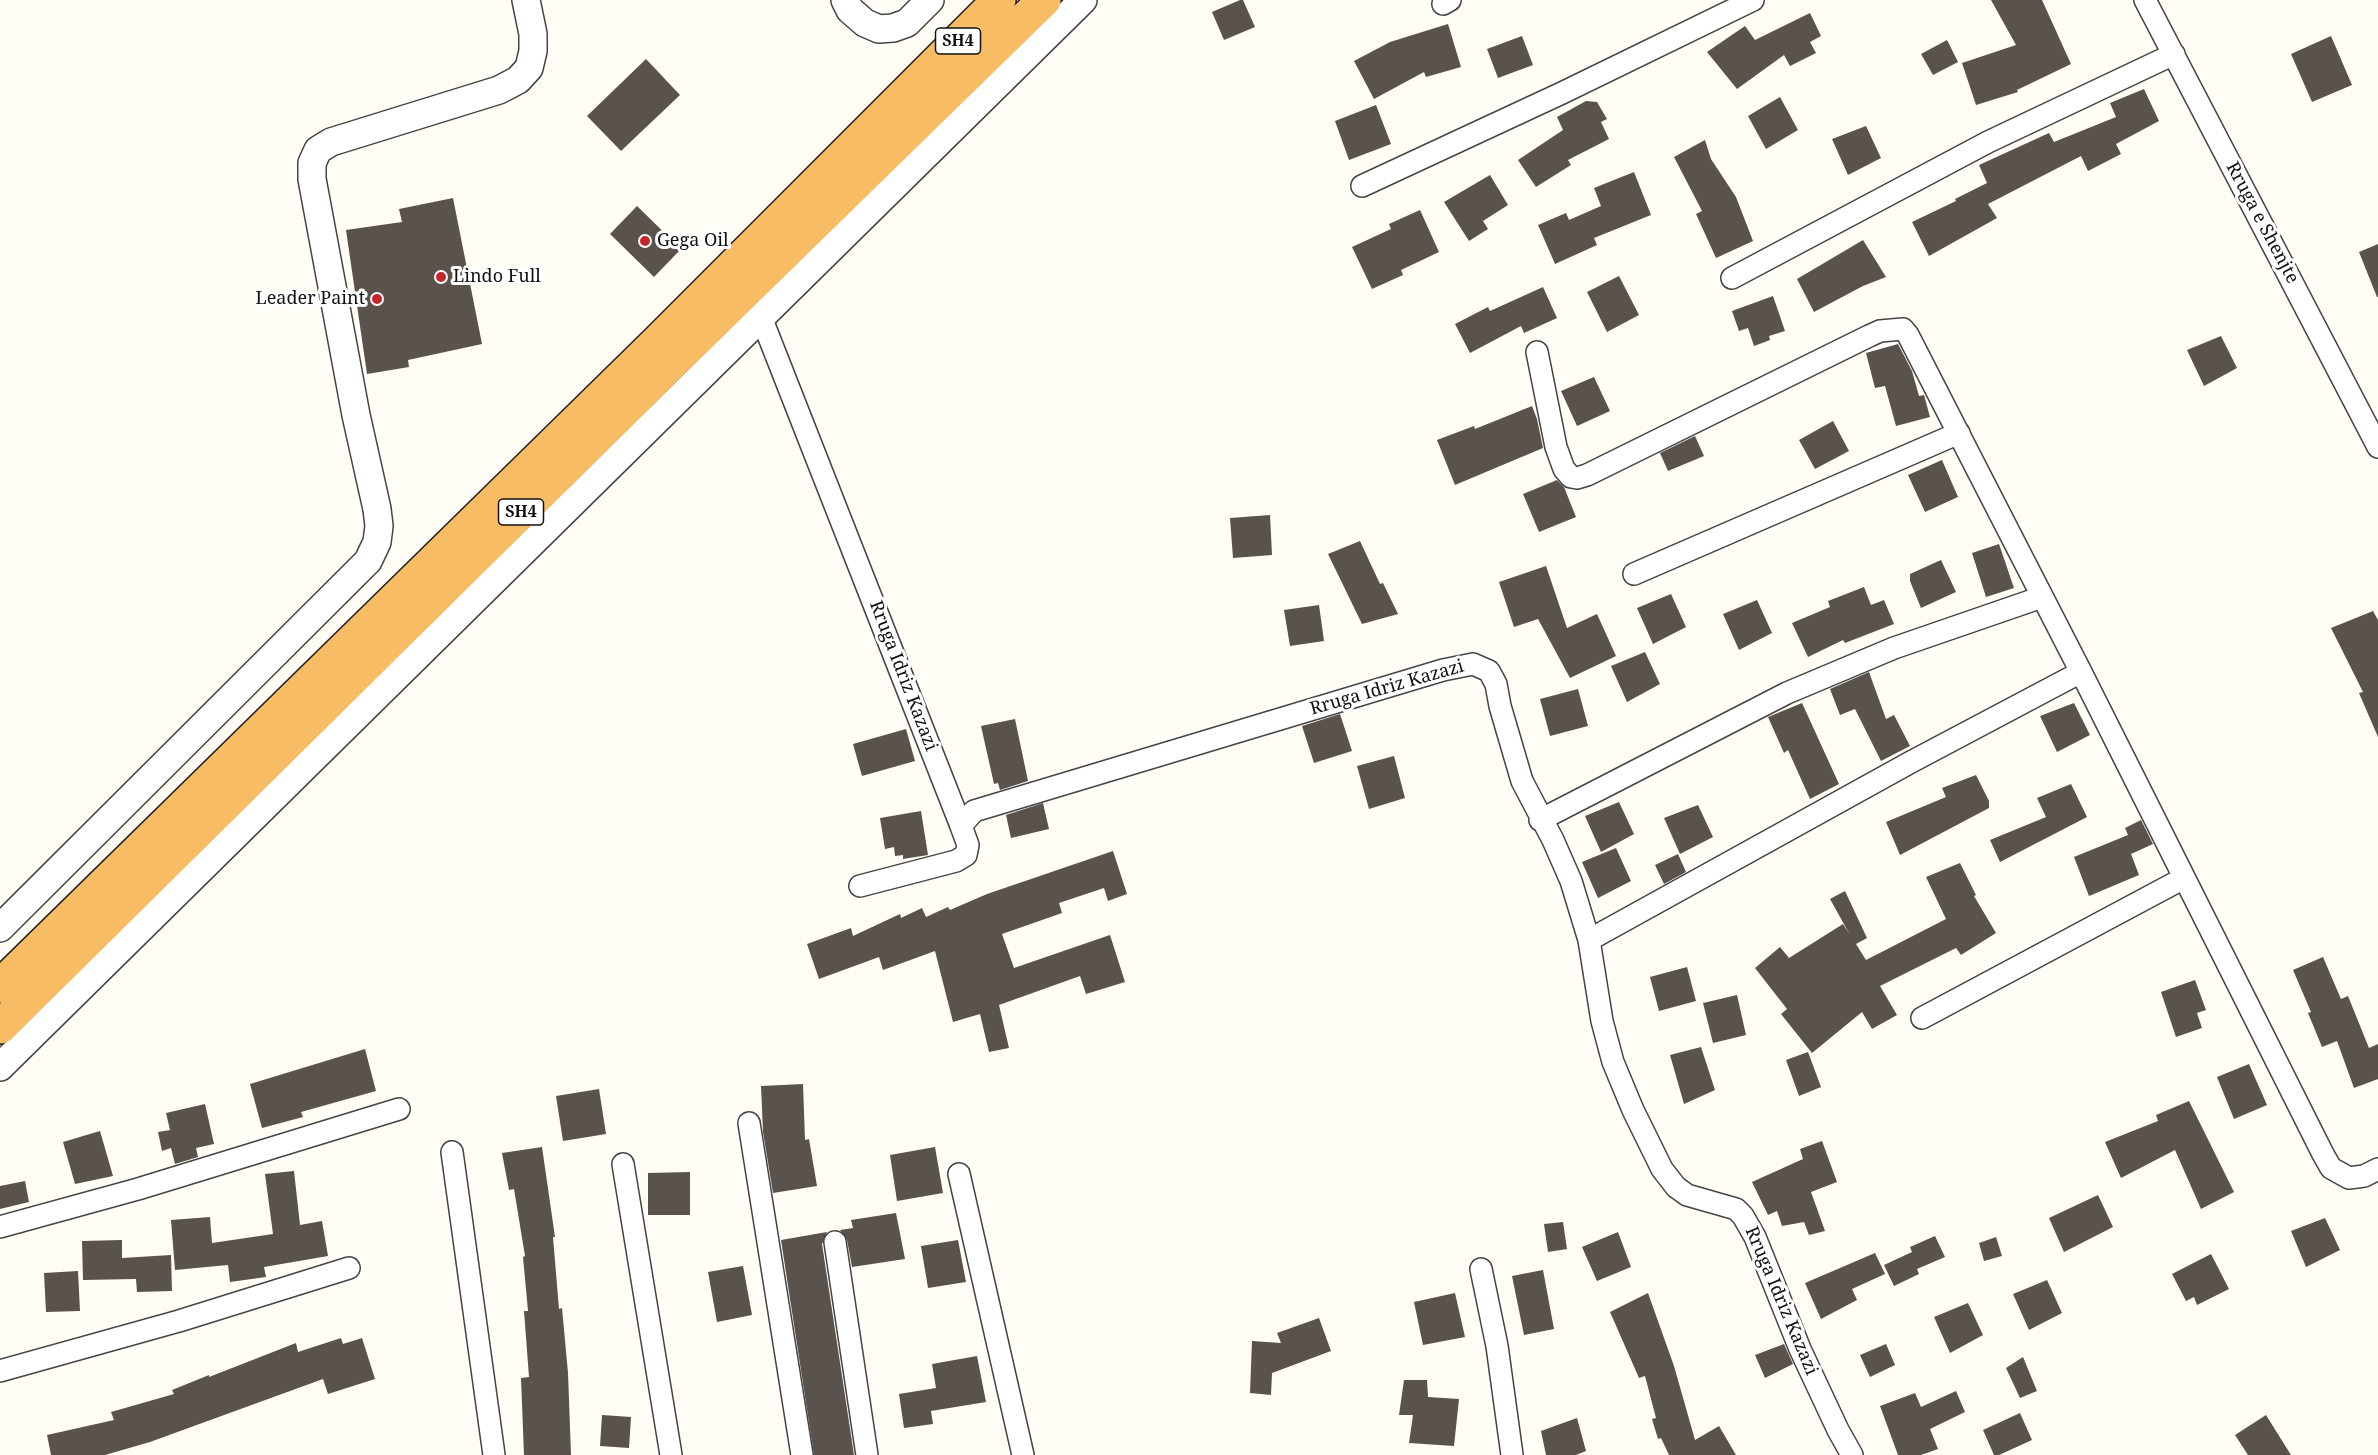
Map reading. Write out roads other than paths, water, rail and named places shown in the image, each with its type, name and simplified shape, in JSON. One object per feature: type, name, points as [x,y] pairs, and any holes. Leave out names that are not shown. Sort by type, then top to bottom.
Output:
[{"type":"highway","name":"SH4","points":[[0,986],[648,351],[999,0]]},
{"type":"highway","name":"SH4","points":[[0,1027],[673,362],[1044,0]]},
{"type":"street","points":[[0,928],[368,561],[377,542],[379,526],[377,509],[353,403],[312,179],[312,163],[318,150],[331,142],[499,90],[518,80],[529,68],[533,51],[533,34],[526,0]]},
{"type":"street","points":[[845,0],[850,10],[865,23],[879,29],[893,28],[907,22],[930,0]]},
{"type":"street","points":[[0,1067],[1083,0]]},
{"type":"street","points":[[1362,186],[1562,93],[1753,0]]},
{"type":"street","name":"Rruga e Shenjte","points":[[2145,0],[2371,417],[2378,447]]},
{"type":"street","points":[[1732,278],[1988,142],[2174,54]]},
{"type":"street","name":"Rruga Idriz Kazazi","points":[[761,317],[961,826],[974,811],[1443,670],[1473,664],[1489,671],[1496,684],[1522,782],[1540,820],[1553,840],[1571,881],[1588,940],[1602,1022],[1613,1062],[1633,1110],[1662,1169],[1676,1187],[1687,1195],[1736,1209],[1743,1216],[1755,1237],[1800,1349],[1852,1455]]},
{"type":"street","points":[[1537,352],[1556,447],[1564,469],[1571,477],[1587,475],[1869,336],[1893,329],[1903,329],[1959,433],[2081,672],[2331,1168],[2356,1179],[2378,1169]]},
{"type":"street","points":[[1634,574],[1959,433]]},
{"type":"street","points":[[1540,820],[1787,693],[1894,648],[2042,597]]},
{"type":"street","points":[[1588,940],[2081,672]]},
{"type":"street","points":[[860,886],[956,861],[966,855],[968,845],[961,826]]},
{"type":"street","points":[[1922,1018],[2184,878]]},
{"type":"street","points":[[0,1227],[138,1189],[399,1109]]},
{"type":"street","points":[[749,1123],[802,1455]]},
{"type":"street","points":[[452,1152],[494,1455]]},
{"type":"street","points":[[623,1164],[671,1455]]},
{"type":"street","points":[[959,1174],[1023,1455]]},
{"type":"street","points":[[835,1242],[867,1455]]},
{"type":"street","points":[[0,1371],[179,1321],[349,1268]]},
{"type":"street","points":[[1481,1269],[1497,1346],[1512,1455]]},
{"type":"place","name":"Gega Oil","points":[[645,241]]},
{"type":"place","name":"Lindo Full","points":[[441,277]]},
{"type":"place","name":"Leader Paint","points":[[377,299]]}]
